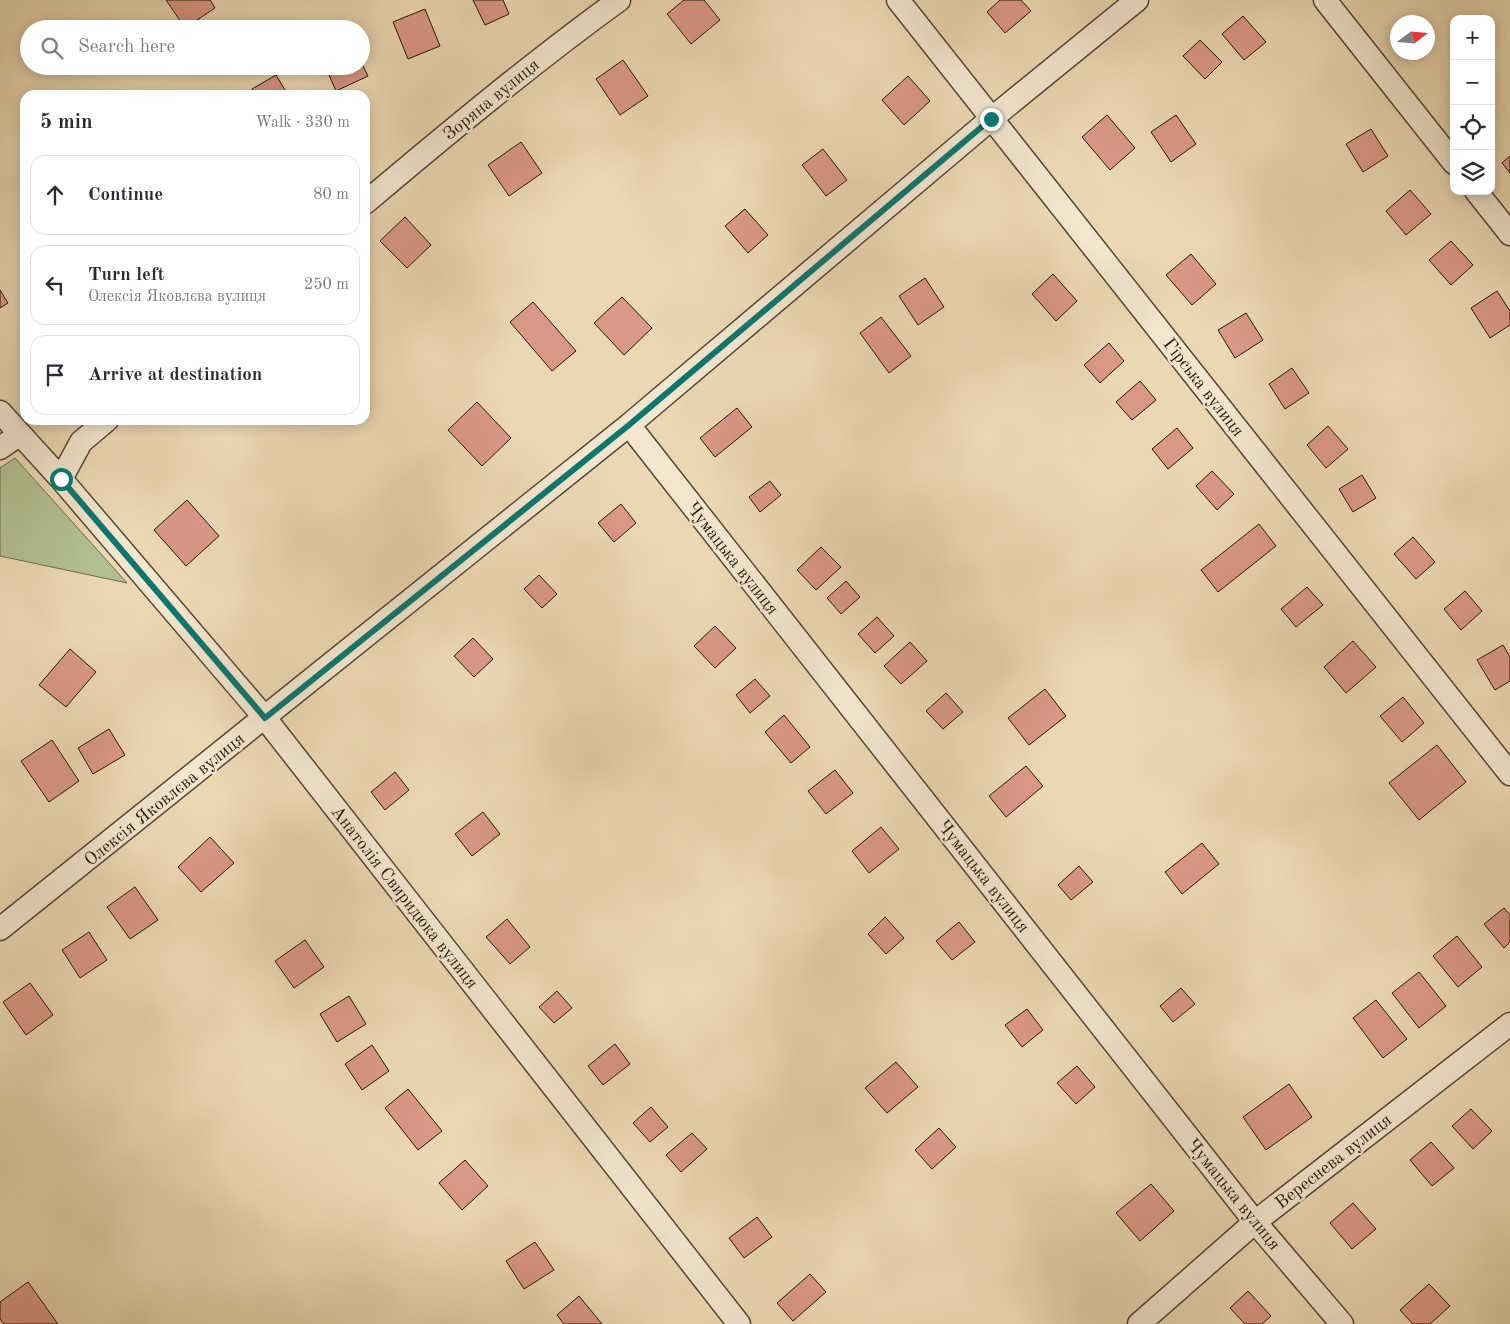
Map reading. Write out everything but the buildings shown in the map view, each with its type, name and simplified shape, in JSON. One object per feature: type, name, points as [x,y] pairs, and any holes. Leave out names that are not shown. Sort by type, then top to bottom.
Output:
[{"type":"street","name":"Зоряна вулиця","points":[[370,199],[446,134],[569,36],[619,0]]},
{"type":"street","name":"Гірська вулиця","points":[[898,0],[1510,774]]},
{"type":"street","name":"Олексія Яковлєва вулиця","points":[[0,930],[629,425],[991,119],[1137,0]]},
{"type":"street","points":[[1325,0],[1450,158]]},
{"type":"street","points":[[1479,195],[1510,234]]},
{"type":"street","name":"Анатолія Свиридюка вулиця","points":[[0,412],[61,479],[265,718],[739,1324]]},
{"type":"street","points":[[61,479],[82,442],[101,425]]},
{"type":"street","name":"Чумацька вулиця","points":[[629,425],[1255,1222],[1342,1324]]},
{"type":"street","points":[[0,448],[20,435]]},
{"type":"street","name":"Вереснева вулиця","points":[[1139,1324],[1255,1222],[1510,1024]]},
{"type":"green space","points":[[15,458],[127,583],[0,556],[0,468]]},
{"type":"route","points":[[61,479],[265,718],[629,425],[991,119]]}]
